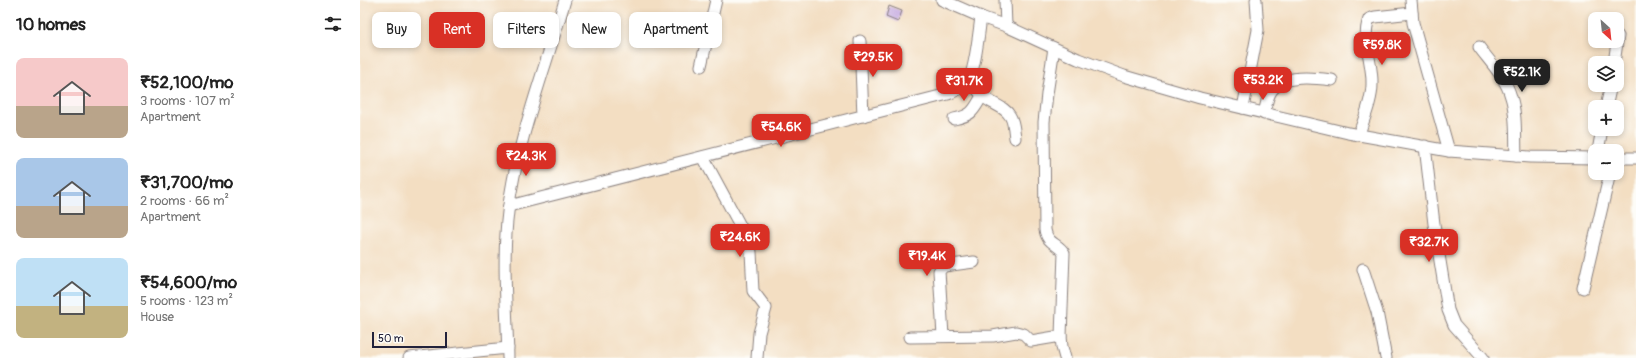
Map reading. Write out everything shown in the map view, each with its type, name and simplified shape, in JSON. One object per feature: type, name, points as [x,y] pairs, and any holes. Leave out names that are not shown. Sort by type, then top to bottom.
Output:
[{"type":"street","points":[[409,358],[508,353],[506,277],[509,206],[512,187],[526,128],[565,0]]},
{"type":"street","points":[[701,66],[716,0]]},
{"type":"street","points":[[942,0],[1006,26],[1078,59],[1124,76],[1200,98],[1264,114],[1449,151],[1516,156],[1588,158]]},
{"type":"street","points":[[1005,0],[1006,26]]},
{"type":"street","points":[[1243,108],[1258,30],[1256,0]]},
{"type":"street","points":[[1411,0],[1413,24],[1449,151]]},
{"type":"street","points":[[1359,134],[1369,104],[1372,84],[1367,25],[1370,20],[1375,17],[1412,13]]},
{"type":"street","points":[[509,206],[948,94],[961,88],[968,82],[972,73],[981,17]]},
{"type":"street","points":[[860,42],[863,116]]},
{"type":"street","points":[[1479,47],[1506,84],[1511,96],[1514,111],[1516,156]]},
{"type":"street","points":[[1054,48],[1044,122],[1046,230],[1050,241],[1061,248],[1064,252],[1061,336],[1065,358]]},
{"type":"street","points":[[972,73],[976,86],[982,96],[1005,110],[1010,116],[1015,138]]},
{"type":"street","points":[[1264,114],[1272,89],[1284,81],[1307,78],[1332,80]]},
{"type":"street","points":[[954,120],[968,116],[982,96]]},
{"type":"street","points":[[1425,146],[1434,224],[1448,310],[1454,325],[1459,332],[1483,358]]},
{"type":"street","points":[[703,157],[749,242],[753,291],[755,296],[764,303],[766,308],[759,333],[757,358]]},
{"type":"street","points":[[1624,158],[1636,158]]},
{"type":"street","points":[[1584,288],[1608,180]]},
{"type":"street","points":[[943,336],[939,271],[944,266],[974,262]]},
{"type":"street","points":[[1363,270],[1377,312],[1386,358]]},
{"type":"street","points":[[910,337],[993,336],[1016,332],[1024,334],[1031,341],[1061,336]]},
{"type":"building","points":[[889,6],[902,11],[898,22],[886,17]]}]
